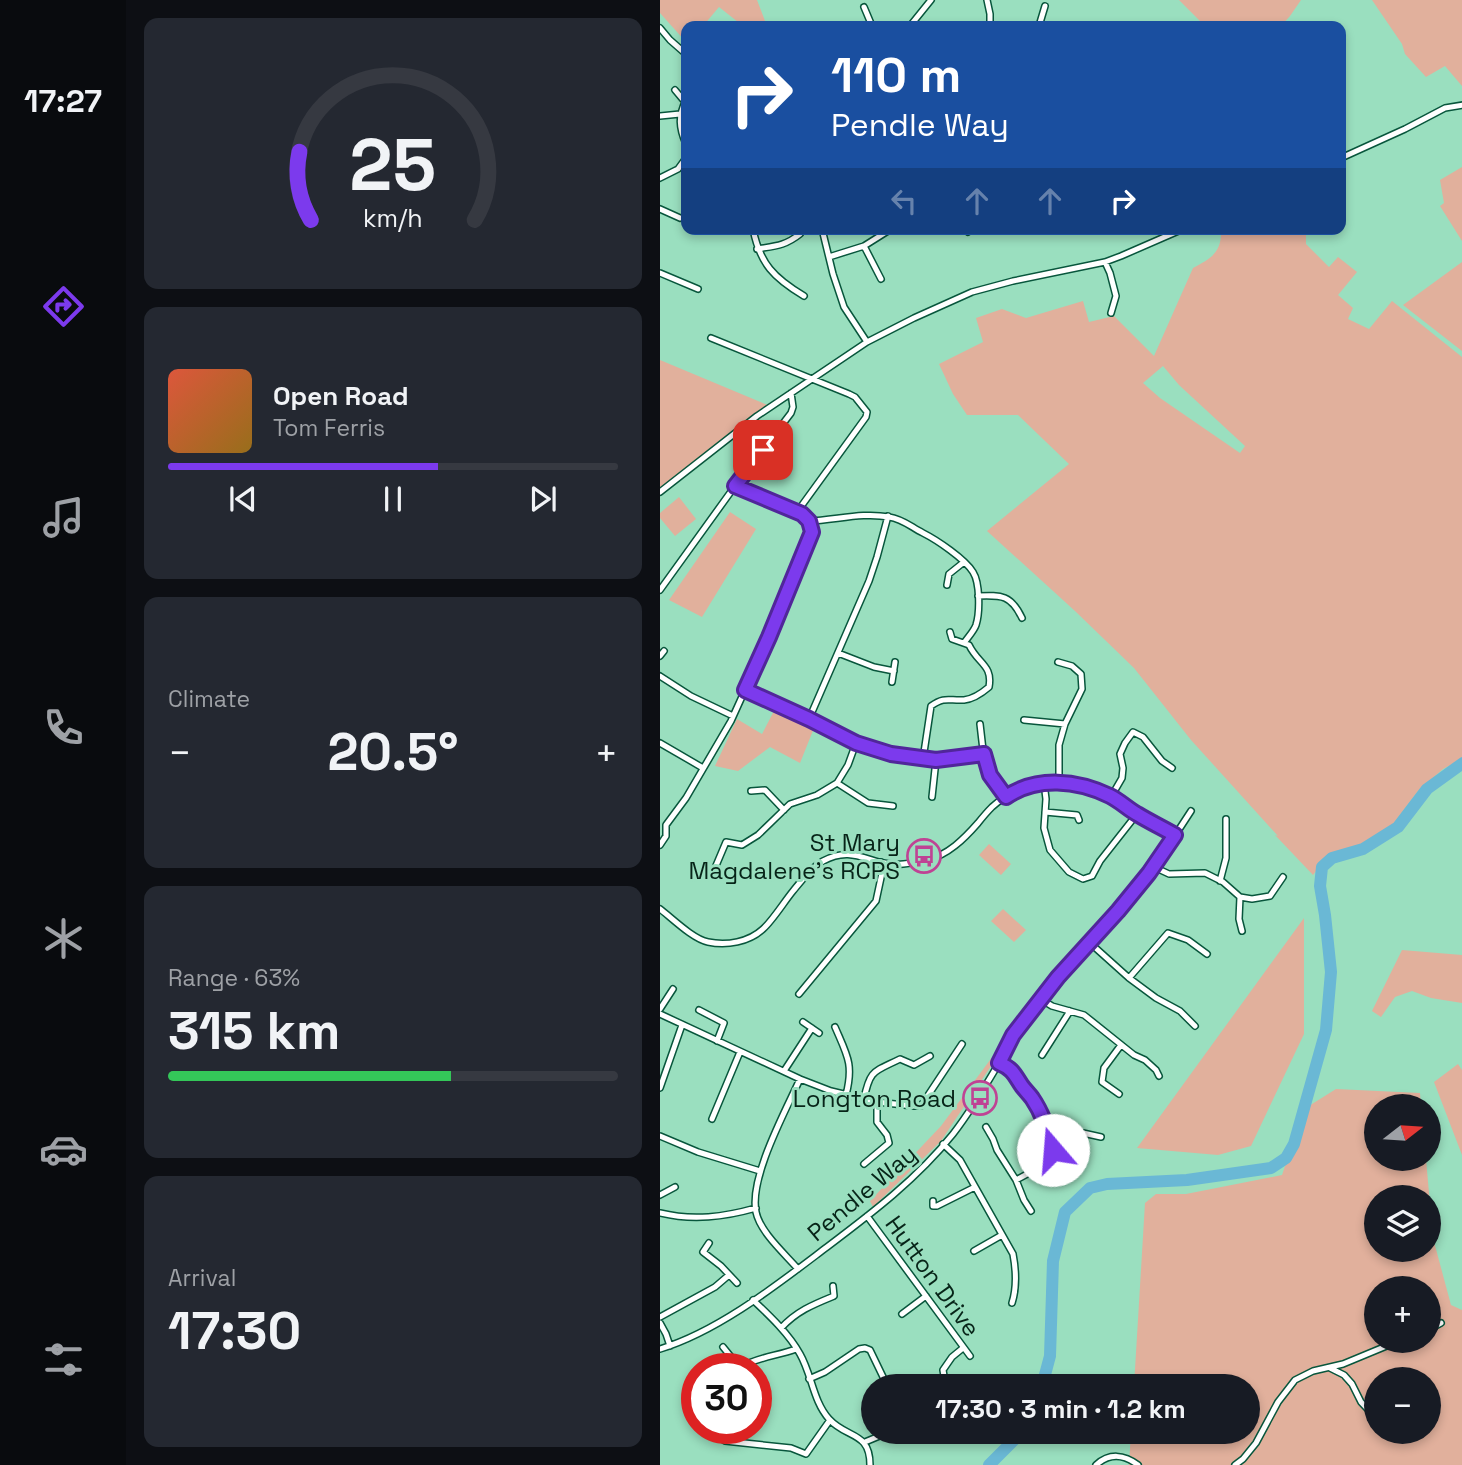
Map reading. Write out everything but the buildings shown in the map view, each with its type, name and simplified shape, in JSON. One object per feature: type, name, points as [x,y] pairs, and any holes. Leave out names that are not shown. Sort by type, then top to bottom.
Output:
[{"type":"street","points":[[919,21],[931,0]]},
{"type":"street","points":[[987,0],[990,21]]},
{"type":"street","points":[[864,7],[870,21]]},
{"type":"street","points":[[1040,21],[1043,8]]},
{"type":"street","points":[[660,28],[681,50]]},
{"type":"street","points":[[675,90],[681,97]]},
{"type":"street","points":[[1346,156],[1445,108],[1462,105]]},
{"type":"street","points":[[660,116],[680,114],[681,127]]},
{"type":"street","points":[[660,178],[681,165]]},
{"type":"street","points":[[660,209],[680,218]]},
{"type":"street","points":[[754,235],[757,248],[766,264],[784,284],[804,296]]},
{"type":"street","points":[[757,248],[789,243],[799,235]]},
{"type":"street","points":[[824,235],[844,307],[867,342]]},
{"type":"street","points":[[829,257],[864,246],[881,235]]},
{"type":"street","points":[[660,492],[757,416],[867,342],[914,318],[972,292],[1105,262],[1169,235]]},
{"type":"street","points":[[864,246],[881,279]]},
{"type":"street","points":[[1105,262],[1116,296],[1111,313]]},
{"type":"street","points":[[660,273],[698,289]]},
{"type":"street","points":[[711,338],[853,396],[866,410],[866,417],[797,512]]},
{"type":"street","points":[[660,590],[791,413],[791,393]]},
{"type":"street","points":[[735,486],[797,512],[809,521],[888,516],[902,519],[933,538],[975,574],[979,608],[975,628],[964,643]]},
{"type":"street","points":[[809,719],[873,569],[888,516]]},
{"type":"street","points":[[660,845],[666,836],[666,825],[704,768],[745,690],[806,549],[812,532],[809,521]]},
{"type":"street","points":[[947,585],[949,573],[964,562]]},
{"type":"street","points":[[978,596],[1004,597],[1015,603],[1022,618]]},
{"type":"street","points":[[923,759],[931,706],[940,700],[966,700],[989,688],[991,678],[988,668],[977,659],[969,645],[952,639],[950,632]]},
{"type":"street","points":[[838,653],[874,667],[894,671]]},
{"type":"street","points":[[892,682],[895,662]]},
{"type":"street","points":[[1058,662],[1072,666],[1081,674],[1082,688],[1065,724],[1059,745],[1060,783]]},
{"type":"street","points":[[660,676],[691,696],[733,716]]},
{"type":"street","points":[[745,690],[856,743],[891,754],[936,760],[984,754]]},
{"type":"street","points":[[1024,720],[1065,724]]},
{"type":"street","points":[[980,724],[990,775],[1006,797]]},
{"type":"street","points":[[1111,797],[1122,778],[1120,754],[1133,732],[1143,737],[1162,761],[1172,768]]},
{"type":"street","points":[[660,743],[704,768]]},
{"type":"street","points":[[715,868],[726,842],[742,845],[758,835],[790,804],[817,795],[837,783],[848,765],[856,743]]},
{"type":"street","points":[[932,797],[936,760]]},
{"type":"street","points":[[837,783],[868,803],[893,806]]},
{"type":"street","points":[[1044,783],[1044,828],[1050,850],[1069,872],[1083,879],[1092,876],[1100,861],[1137,814]]},
{"type":"street","points":[[660,909],[707,942],[731,943],[745,940],[764,929],[800,883],[823,861],[849,854],[881,862],[905,864],[929,860],[950,851],[992,807],[1006,797],[1044,783],[1075,784],[1111,797],[1175,835]]},
{"type":"street","points":[[751,791],[765,790],[784,810]]},
{"type":"street","name":"Pendle Way","points":[[660,1349],[707,1329],[753,1300],[798,1269],[912,1179],[966,1116],[1013,1035],[1058,977],[1154,867],[1191,811]]},
{"type":"street","points":[[1045,812],[1077,815],[1079,820]]},
{"type":"street","points":[[660,818],[666,825]]},
{"type":"street","points":[[1220,881],[1226,858],[1226,819]]},
{"type":"street","points":[[799,993],[876,901],[882,873],[881,862]]},
{"type":"street","points":[[1154,867],[1169,874],[1205,873],[1240,897],[1252,900],[1270,896],[1283,877]]},
{"type":"street","points":[[1240,897],[1239,919],[1242,931]]},
{"type":"street","points":[[1128,977],[1168,933],[1188,940],[1207,954]]},
{"type":"street","points":[[1090,943],[1128,977],[1156,998],[1180,1011],[1195,1026]]},
{"type":"street","points":[[673,989],[660,1012],[682,1025],[800,1079],[846,1095],[877,1102],[921,1106],[962,1044]]},
{"type":"street","points":[[1042,1000],[1052,1006],[1084,1015],[1134,1055],[1145,1060],[1159,1076]]},
{"type":"street","points":[[699,1010],[724,1023],[717,1041]]},
{"type":"street","points":[[1042,1055],[1070,1011]]},
{"type":"street","points":[[803,1022],[819,1033]]},
{"type":"street","points":[[660,1088],[682,1025]]},
{"type":"street","points":[[835,1027],[850,1065],[846,1095]]},
{"type":"street","points":[[784,1071],[812,1028]]},
{"type":"street","points":[[1119,1094],[1102,1082],[1104,1068],[1121,1045]]},
{"type":"street","points":[[712,1119],[740,1052]]},
{"type":"street","points":[[864,1099],[869,1079],[879,1070],[900,1059],[914,1065],[930,1056]]},
{"type":"street","points":[[999,1063],[1015,1074],[1031,1096],[1040,1111],[1053,1150],[1050,1159],[1016,1180]]},
{"type":"street","points":[[798,1269],[764,1230],[756,1214],[755,1197],[760,1171],[800,1079]]},
{"type":"street","points":[[864,1164],[889,1143],[887,1135],[877,1122],[877,1102]]},
{"type":"street","points":[[986,1127],[1031,1211]]},
{"type":"street","points":[[1051,1140],[1065,1140],[1083,1133],[1101,1138]]},
{"type":"street","points":[[660,1136],[698,1152],[760,1171]]},
{"type":"street","points":[[943,1144],[960,1160],[1013,1254],[1016,1268],[1012,1303]]},
{"type":"street","points":[[660,1195],[675,1187]]},
{"type":"street","points":[[934,1201],[934,1206],[937,1206],[975,1187]]},
{"type":"street","points":[[660,1213],[674,1217],[711,1218],[756,1208]]},
{"type":"street","name":"Hutton Drive","points":[[867,1216],[970,1356]]},
{"type":"street","points":[[974,1251],[1002,1234]]},
{"type":"street","points":[[703,1252],[709,1243]]},
{"type":"street","points":[[697,1248],[721,1266],[736,1283]]},
{"type":"street","points":[[660,1317],[715,1287],[729,1275]]},
{"type":"street","points":[[781,1328],[792,1316],[833,1296],[833,1286]]},
{"type":"street","points":[[902,1314],[926,1296]]},
{"type":"street","points":[[753,1300],[781,1328],[801,1355],[819,1402],[830,1420],[861,1440]]},
{"type":"street","points":[[660,1323],[670,1346]]},
{"type":"street","points":[[723,1346],[728,1353]]},
{"type":"street","points":[[809,1379],[865,1348],[870,1350],[882,1374]]},
{"type":"street","points":[[944,1374],[943,1370],[952,1357],[963,1348]]},
{"type":"street","points":[[772,1356],[796,1349]]},
{"type":"street","points":[[1235,1465],[1256,1443],[1278,1402],[1295,1380],[1313,1371],[1343,1364],[1370,1353]]},
{"type":"street","points":[[1330,1368],[1344,1375],[1364,1405]]},
{"type":"street","points":[[753,1444],[791,1448],[806,1454],[830,1420]]},
{"type":"street","points":[[866,1444],[870,1465]]},
{"type":"street","points":[[1096,1465],[1102,1459],[1114,1455],[1129,1458],[1138,1465]]},
{"type":"shaded area","points":[[660,0],[757,0],[765,21],[737,21],[719,7],[707,21],[681,21],[681,36],[660,13]]},
{"type":"shaded area","points":[[1179,0],[1301,0],[1286,21],[1200,21]]},
{"type":"shaded area","points":[[1372,0],[1462,0],[1462,86],[1445,66],[1426,77],[1405,54],[1402,44]]},
{"type":"shaded area","points":[[1462,167],[1462,241],[1440,206],[1444,203],[1440,180]]},
{"type":"shaded area","points":[[1221,235],[1306,235],[1306,244],[1329,267],[1338,257],[1357,272],[1338,295],[1353,308],[1348,319],[1369,329],[1392,301],[1462,357],[1462,759],[1443,769],[1418,791],[1391,827],[1359,847],[1328,856],[1313,875],[1191,740],[1134,668],[987,531],[1069,464],[1018,415],[967,415],[953,394],[939,364],[983,342],[976,318],[1002,309],[1026,318],[1083,301],[1089,322],[1114,316],[1154,356],[1193,268],[1206,261],[1218,249]],"holes":[[[1163,366],[1179,385],[1245,446],[1240,453],[1160,398],[1143,383]]]},
{"type":"shaded area","points":[[1463,262],[1462,351],[1403,305]]},
{"type":"shaded area","points":[[660,360],[770,406],[660,494]]},
{"type":"shaded area","points":[[679,497],[696,519],[675,536],[660,518],[660,513]]},
{"type":"shaded area","points":[[730,512],[756,529],[702,617],[669,600]]},
{"type":"shaded area","points":[[775,709],[814,728],[800,763],[770,747],[738,771],[715,766],[737,719],[762,734]]},
{"type":"shaded area","points":[[989,844],[1011,864],[1001,875],[979,855]]},
{"type":"shaded area","points":[[1003,909],[1026,930],[1014,942],[991,921]]},
{"type":"shaded area","points":[[1304,918],[1304,1034],[1251,1146],[1218,1155],[1137,1148]]},
{"type":"shaded area","points":[[1402,950],[1462,955],[1462,1003],[1431,998],[1412,991],[1395,997],[1381,1017],[1372,1011]]},
{"type":"shaded area","points":[[993,1056],[997,1057],[941,1141],[873,1207],[870,1201],[941,1126]]},
{"type":"shaded area","points":[[1458,1064],[1462,1070],[1462,1155],[1441,1094],[1434,1082]]},
{"type":"shaded area","points":[[1336,1089],[1420,1093],[1364,1094],[1364,1171],[1427,1171],[1428,1185],[1364,1185],[1364,1262],[1439,1262],[1451,1305],[1462,1310],[1462,1465],[1129,1465],[1130,1444],[1260,1444],[1260,1374],[1135,1374],[1145,1203],[1156,1194],[1186,1194],[1282,1175],[1304,1109]]},
{"type":"waterway","points":[[1045,1374],[1050,1356],[1053,1261],[1065,1212],[1090,1188],[1107,1184],[1187,1180],[1271,1168],[1286,1158],[1294,1144],[1326,1030],[1331,972],[1320,886],[1322,867],[1332,858],[1363,849],[1398,827],[1427,789],[1463,763]]},
{"type":"waterway","points":[[989,1465],[1010,1444]]},
{"type":"place","name":"St Mary Magdalene's RCPS","points":[[924,856]]},
{"type":"place","name":"Longton Road","points":[[980,1098]]},
{"type":"route","points":[[763,450],[735,486],[802,514],[809,521],[812,532],[745,690],[856,743],[891,754],[936,760],[984,754],[990,775],[1006,797],[1044,783],[1075,784],[1111,797],[1175,835],[1149,873],[1058,977],[1013,1035],[999,1063],[1015,1074],[1031,1096],[1040,1111],[1053,1150]]}]
